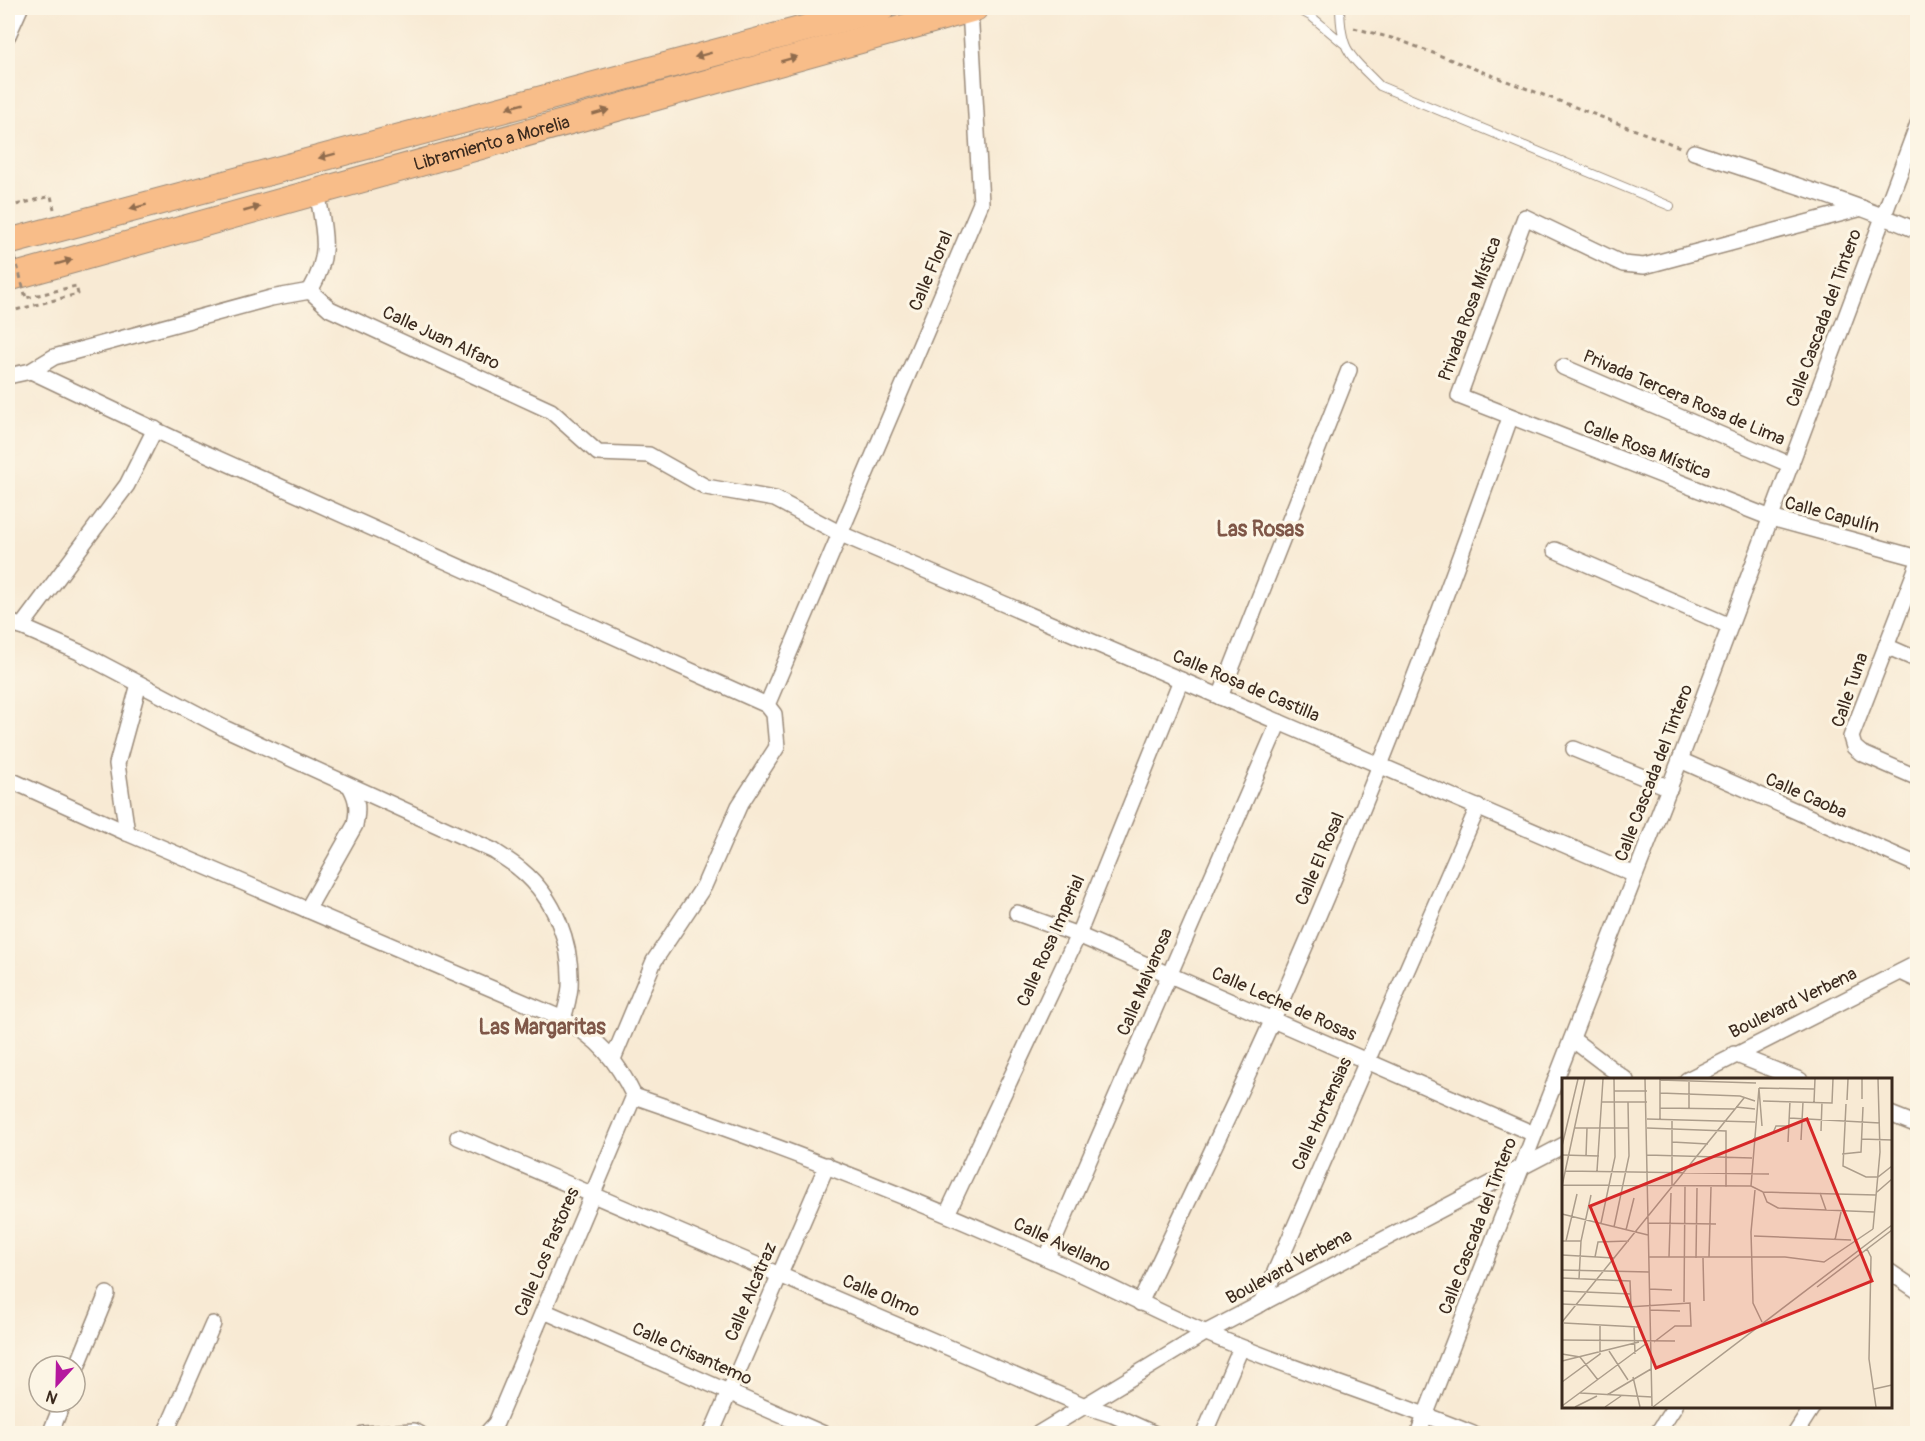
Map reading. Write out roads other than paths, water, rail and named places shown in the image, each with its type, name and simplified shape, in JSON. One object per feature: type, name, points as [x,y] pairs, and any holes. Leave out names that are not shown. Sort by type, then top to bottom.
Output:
[{"type":"highway","name":"Libramiento a Morelia","points":[[8,242],[882,8]]},
{"type":"highway","name":"Libramiento a Morelia","points":[[8,278],[973,8]]},
{"type":"street","points":[[8,34],[20,8]]},
{"type":"street","name":"Calle Floral","points":[[767,705],[981,203],[973,8]]},
{"type":"street","name":"Calle Cascada del Tintero","points":[[1418,1434],[1670,788],[1917,124]]},
{"type":"street","points":[[1694,152],[1862,208],[1917,231]]},
{"type":"street","points":[[8,376],[31,371],[54,357],[271,298],[310,291],[319,276],[324,258],[325,240],[317,191]]},
{"type":"street","name":"Privada Rosa Mística","points":[[1510,418],[1459,396],[1524,217],[1623,264],[1639,267],[1654,265],[1862,208]]},
{"type":"street","points":[[1900,223],[1917,217]]},
{"type":"street","name":"Calle Juan Alfaro","points":[[310,291],[330,309],[551,411],[598,453],[649,455],[706,487],[776,499],[841,534]]},
{"type":"street","name":"Privada Tercera Rosa de Lima","points":[[1563,367],[1791,465]]},
{"type":"street","points":[[1220,697],[1349,370]]},
{"type":"street","points":[[31,371],[187,445],[767,705],[774,714],[777,747],[739,806],[704,886],[654,962],[613,1059]]},
{"type":"street","name":"Calle Rosa Mística","points":[[1510,418],[1771,518]]},
{"type":"street","name":"Calle El Rosal","points":[[1140,1303],[1273,1020],[1380,765],[1425,651],[1510,418]]},
{"type":"street","points":[[154,429],[128,484],[14,624],[79,652],[224,728],[351,788],[494,851],[522,870],[544,894],[560,923],[569,955],[570,988],[563,1019]]},
{"type":"street","name":"Calle Capulín","points":[[1771,518],[1917,558]]},
{"type":"street","name":"Calle Rosa de Castilla","points":[[841,534],[1635,875]]},
{"type":"street","points":[[1555,550],[1730,626]]},
{"type":"street","points":[[1917,564],[1886,646],[1917,660]]},
{"type":"street","name":"Calle Tuna","points":[[1886,646],[1851,737],[1854,747],[1861,753],[1917,778]]},
{"type":"street","name":"Calle Rosa Imperial","points":[[947,1214],[1078,934],[1181,680]]},
{"type":"street","points":[[126,833],[117,764],[140,684]]},
{"type":"street","name":"Calle Malvarosa","points":[[1047,1257],[1279,722]]},
{"type":"street","points":[[1574,749],[1670,788]]},
{"type":"street","name":"Calle Caoba","points":[[1680,760],[1917,865]]},
{"type":"street","points":[[8,779],[126,833],[563,1019],[582,1030],[613,1059],[634,1096]]},
{"type":"street","points":[[308,910],[355,825],[358,813],[357,801],[351,788]]},
{"type":"street","name":"Calle Hortensias","points":[[1261,1304],[1478,807]]},
{"type":"street","name":"Calle Leche de Rosas","points":[[1017,913],[1078,934],[1534,1134]]},
{"type":"street","name":"Boulevard Verbena","points":[[1691,1078],[1917,963]]},
{"type":"street","points":[[1901,972],[1917,980]]},
{"type":"street","points":[[1572,1039],[1623,1078]]},
{"type":"street","points":[[1734,1054],[1795,1078]]},
{"type":"street","name":"Calle Avellano","points":[[634,1096],[827,1165],[1047,1257],[1205,1333],[1426,1414],[1473,1434]]},
{"type":"street","name":"Calle Los Pastores","points":[[491,1428],[634,1096]]},
{"type":"street","points":[[1892,1115],[1917,1125]]},
{"type":"street","name":"Calle Olmo","points":[[458,1137],[1155,1434]]},
{"type":"street","name":"Boulevard Verbena","points":[[1038,1434],[1205,1333],[1562,1146]]},
{"type":"street","name":"Calle Alcatraz","points":[[711,1434],[827,1165]]},
{"type":"street","points":[[1893,1278],[1917,1291]]},
{"type":"street","points":[[82,1354],[107,1294]]},
{"type":"street","name":"Calle Crisantemo","points":[[543,1311],[824,1434]]},
{"type":"street","points":[[165,1434],[213,1324]]},
{"type":"street","points":[[1204,1434],[1242,1348]]},
{"type":"street","points":[[1657,1434],[1674,1408]]},
{"type":"street","points":[[1795,1434],[1812,1408]]},
{"type":"street","points":[[50,1434],[58,1414]]},
{"type":"street","points":[[363,1434],[414,1431],[420,1434]]},
{"type":"lane","points":[[1296,8],[1312,17],[1343,43]]},
{"type":"lane","points":[[1340,8],[1343,43],[1349,54],[1380,86],[1670,206]]},
{"type":"district","name":"Las Rosas","points":[[1260,529]]},
{"type":"district","name":"Las Margaritas","points":[[542,1027]]}]
